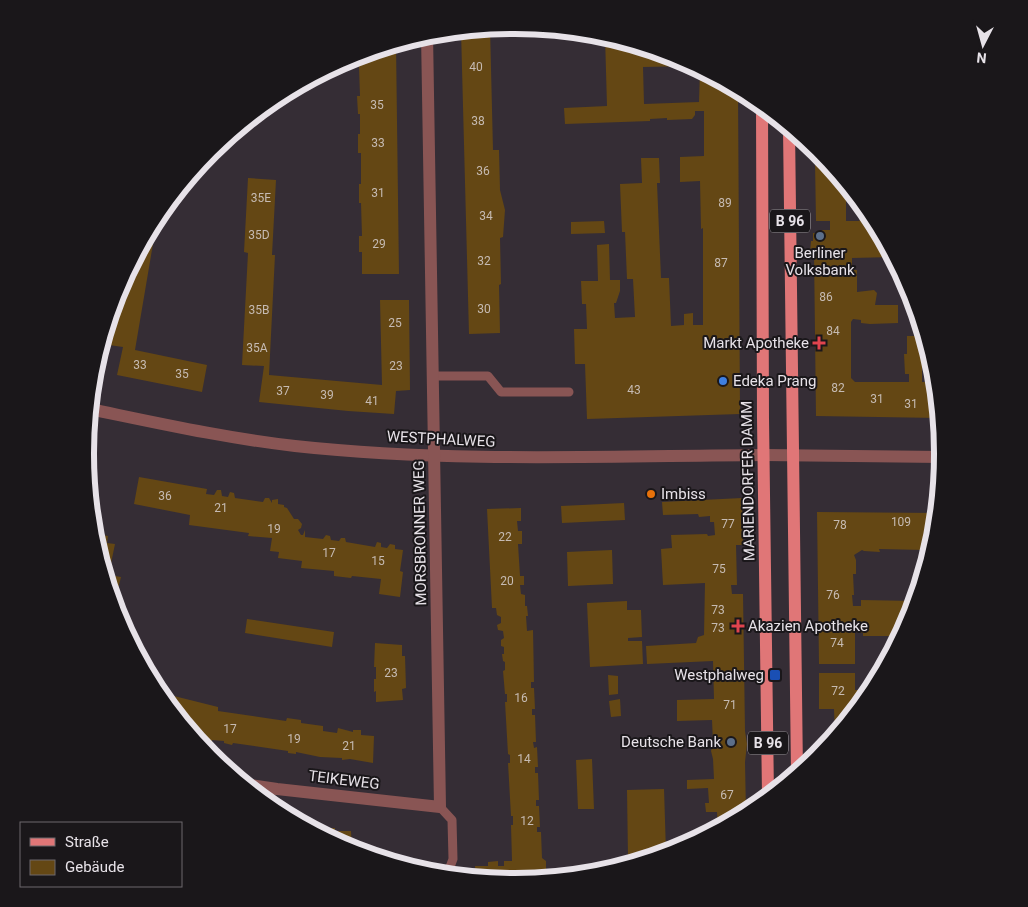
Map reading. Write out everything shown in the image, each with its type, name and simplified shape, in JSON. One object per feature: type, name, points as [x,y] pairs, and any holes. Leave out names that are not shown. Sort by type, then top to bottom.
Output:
[{"type":"main road","name":"MARIENDORFER DAMM","points":[[762,114],[768,788]]},
{"type":"main road","name":"B 96","points":[[789,136],[797,763]]},
{"type":"street","name":"MORSBRONNER WEG","points":[[427,43],[440,807]]},
{"type":"street","name":"WESTPHALWEG","points":[[97,410],[248,440],[352,451],[556,458],[764,455],[934,457]]},
{"type":"street","name":"TEIKEWEG","points":[[257,786],[440,807]]},
{"type":"lane","points":[[433,376],[488,376],[501,392],[569,392]]},
{"type":"lane","points":[[440,807],[452,820],[453,858],[449,868]]},
{"type":"building","points":[[490,35],[493,150],[499,150],[500,190],[505,210],[503,237],[500,238],[500,333],[469,334],[461,37]]},
{"type":"building","points":[[605,44],[649,56],[676,66],[643,67],[644,104],[699,102],[700,77],[738,99],[740,414],[587,419],[585,364],[575,364],[574,329],[587,329],[586,304],[582,304],[581,281],[598,281],[597,245],[609,244],[610,280],[620,280],[620,291],[616,303],[614,303],[615,318],[635,317],[633,279],[627,279],[625,232],[622,232],[620,184],[642,183],[641,158],[659,158],[660,183],[657,183],[661,278],[669,278],[671,326],[684,325],[684,314],[693,313],[693,325],[703,325],[703,228],[701,229],[700,181],[680,182],[680,157],[704,156],[704,111],[695,111],[692,119],[667,120],[667,118],[650,119],[650,121],[565,124],[564,108],[607,106]]},
{"type":"building","points":[[396,51],[399,274],[362,274],[362,252],[359,252],[359,236],[362,236],[361,203],[359,203],[361,153],[358,153],[360,114],[358,114],[357,96],[360,96],[359,66],[357,66]]},
{"type":"building","points":[[815,162],[846,197],[846,221],[859,221],[862,218],[885,257],[852,258],[852,270],[857,270],[857,292],[874,290],[877,293],[875,305],[898,305],[898,323],[870,324],[861,323],[861,320],[853,319],[851,322],[851,378],[855,382],[909,382],[909,374],[905,374],[904,354],[907,354],[907,336],[916,336],[922,357],[922,382],[927,382],[932,418],[816,416],[814,252],[810,252],[813,233],[822,233],[822,230],[830,230],[830,221],[816,221]]},
{"type":"building","points":[[248,178],[276,180],[272,255],[275,255],[269,375],[382,385],[380,300],[409,300],[410,390],[396,391],[394,414],[259,402],[264,366],[242,365],[248,253],[244,252]]},
{"type":"building","points":[[604,221],[605,233],[571,234],[571,222]]},
{"type":"building","points":[[154,238],[135,350],[207,365],[202,392],[117,375],[123,347],[109,345],[126,293]]},
{"type":"building","points":[[139,477],[207,489],[206,494],[214,495],[217,490],[221,490],[222,496],[228,497],[230,492],[234,493],[235,498],[263,502],[265,498],[269,498],[272,503],[272,500],[278,499],[278,504],[284,505],[294,519],[298,519],[302,524],[298,530],[303,535],[305,530],[305,537],[323,539],[326,535],[330,536],[331,540],[339,541],[341,538],[345,538],[346,542],[375,547],[377,542],[381,543],[381,547],[387,548],[390,544],[395,545],[395,549],[403,550],[400,571],[403,572],[400,597],[379,594],[381,579],[334,576],[334,571],[301,568],[302,561],[278,558],[279,552],[270,551],[272,538],[248,536],[249,533],[189,525],[190,515],[134,504]]},
{"type":"building","points":[[742,498],[743,545],[736,545],[737,585],[731,585],[732,594],[743,594],[745,731],[747,744],[745,762],[746,804],[718,821],[717,812],[706,812],[705,803],[709,803],[708,788],[687,789],[687,780],[714,779],[711,751],[713,743],[712,720],[677,721],[677,700],[714,699],[713,661],[647,664],[646,646],[696,643],[698,637],[704,635],[705,583],[663,585],[661,549],[672,548],[671,535],[715,535],[714,522],[710,522],[710,516],[699,517],[698,514],[663,515],[662,502]]},
{"type":"building","points":[[624,503],[625,520],[562,523],[561,506]]},
{"type":"building","points":[[521,508],[521,521],[517,521],[518,531],[522,531],[522,544],[518,544],[520,576],[524,576],[524,585],[520,585],[521,594],[525,595],[525,606],[527,606],[527,631],[533,630],[534,682],[531,682],[531,688],[534,688],[535,709],[532,709],[532,715],[535,715],[536,742],[533,742],[534,748],[537,747],[538,767],[535,767],[535,773],[538,773],[539,800],[536,800],[536,806],[539,806],[540,827],[537,827],[537,832],[541,832],[542,858],[546,861],[546,869],[543,872],[475,871],[475,866],[488,866],[488,862],[498,861],[498,866],[504,866],[504,861],[512,861],[511,825],[513,825],[513,816],[511,816],[508,763],[510,763],[510,755],[508,754],[505,702],[507,702],[507,694],[505,694],[503,671],[505,670],[502,654],[504,654],[504,647],[501,646],[501,640],[504,638],[503,631],[498,630],[497,625],[501,623],[501,617],[497,615],[496,608],[492,608],[487,509]]},
{"type":"building","points":[[817,512],[929,513],[922,550],[879,549],[880,552],[862,550],[854,555],[856,574],[853,574],[853,606],[861,606],[861,600],[907,601],[891,636],[863,636],[863,633],[855,632],[855,664],[819,664]]},
{"type":"building","points":[[102,535],[108,536],[107,543],[115,544],[110,566]]},
{"type":"building","points":[[612,550],[613,584],[568,586],[567,552]]},
{"type":"building","points":[[113,576],[121,577],[117,589]]},
{"type":"building","points":[[627,601],[627,610],[641,610],[642,637],[628,638],[628,641],[642,641],[643,664],[590,667],[587,603]]},
{"type":"building","points":[[247,619],[334,632],[332,647],[245,633]]},
{"type":"building","points":[[375,643],[402,645],[402,656],[405,656],[406,688],[402,689],[403,700],[376,702],[376,691],[374,692],[374,679],[376,679],[376,667],[374,667]]},
{"type":"building","points":[[819,673],[855,673],[855,690],[861,690],[835,724],[834,709],[819,709]]},
{"type":"building","points":[[608,675],[618,676],[618,694],[609,695]]},
{"type":"building","points":[[171,695],[218,707],[218,711],[286,721],[287,718],[301,720],[301,723],[323,726],[323,731],[337,733],[338,728],[353,732],[353,730],[361,730],[361,735],[374,736],[373,763],[320,757],[296,752],[296,754],[288,753],[288,751],[233,743],[232,745],[224,743],[224,741],[212,740],[212,742],[209,741],[198,730]]},
{"type":"building","points":[[620,699],[621,716],[611,717],[609,701]]},
{"type":"building","points":[[592,759],[594,809],[578,809],[576,760]]},
{"type":"building","points":[[664,789],[666,845],[628,857],[627,790]]},
{"type":"building","points":[[324,828],[335,828],[335,831],[351,831],[351,840]]},
{"type":"place","name":"Berliner Volksbank","points":[[820,236]]},
{"type":"place","name":"Markt Apotheke","points":[[819,343]]},
{"type":"place","name":"Edeka Prang","points":[[723,381]]},
{"type":"place","name":"Imbiss","points":[[651,494]]},
{"type":"place","name":"Akazien Apotheke","points":[[738,626]]},
{"type":"place","name":"Westphalweg","points":[[775,675]]},
{"type":"place","name":"Deutsche Bank","points":[[731,742]]}]
